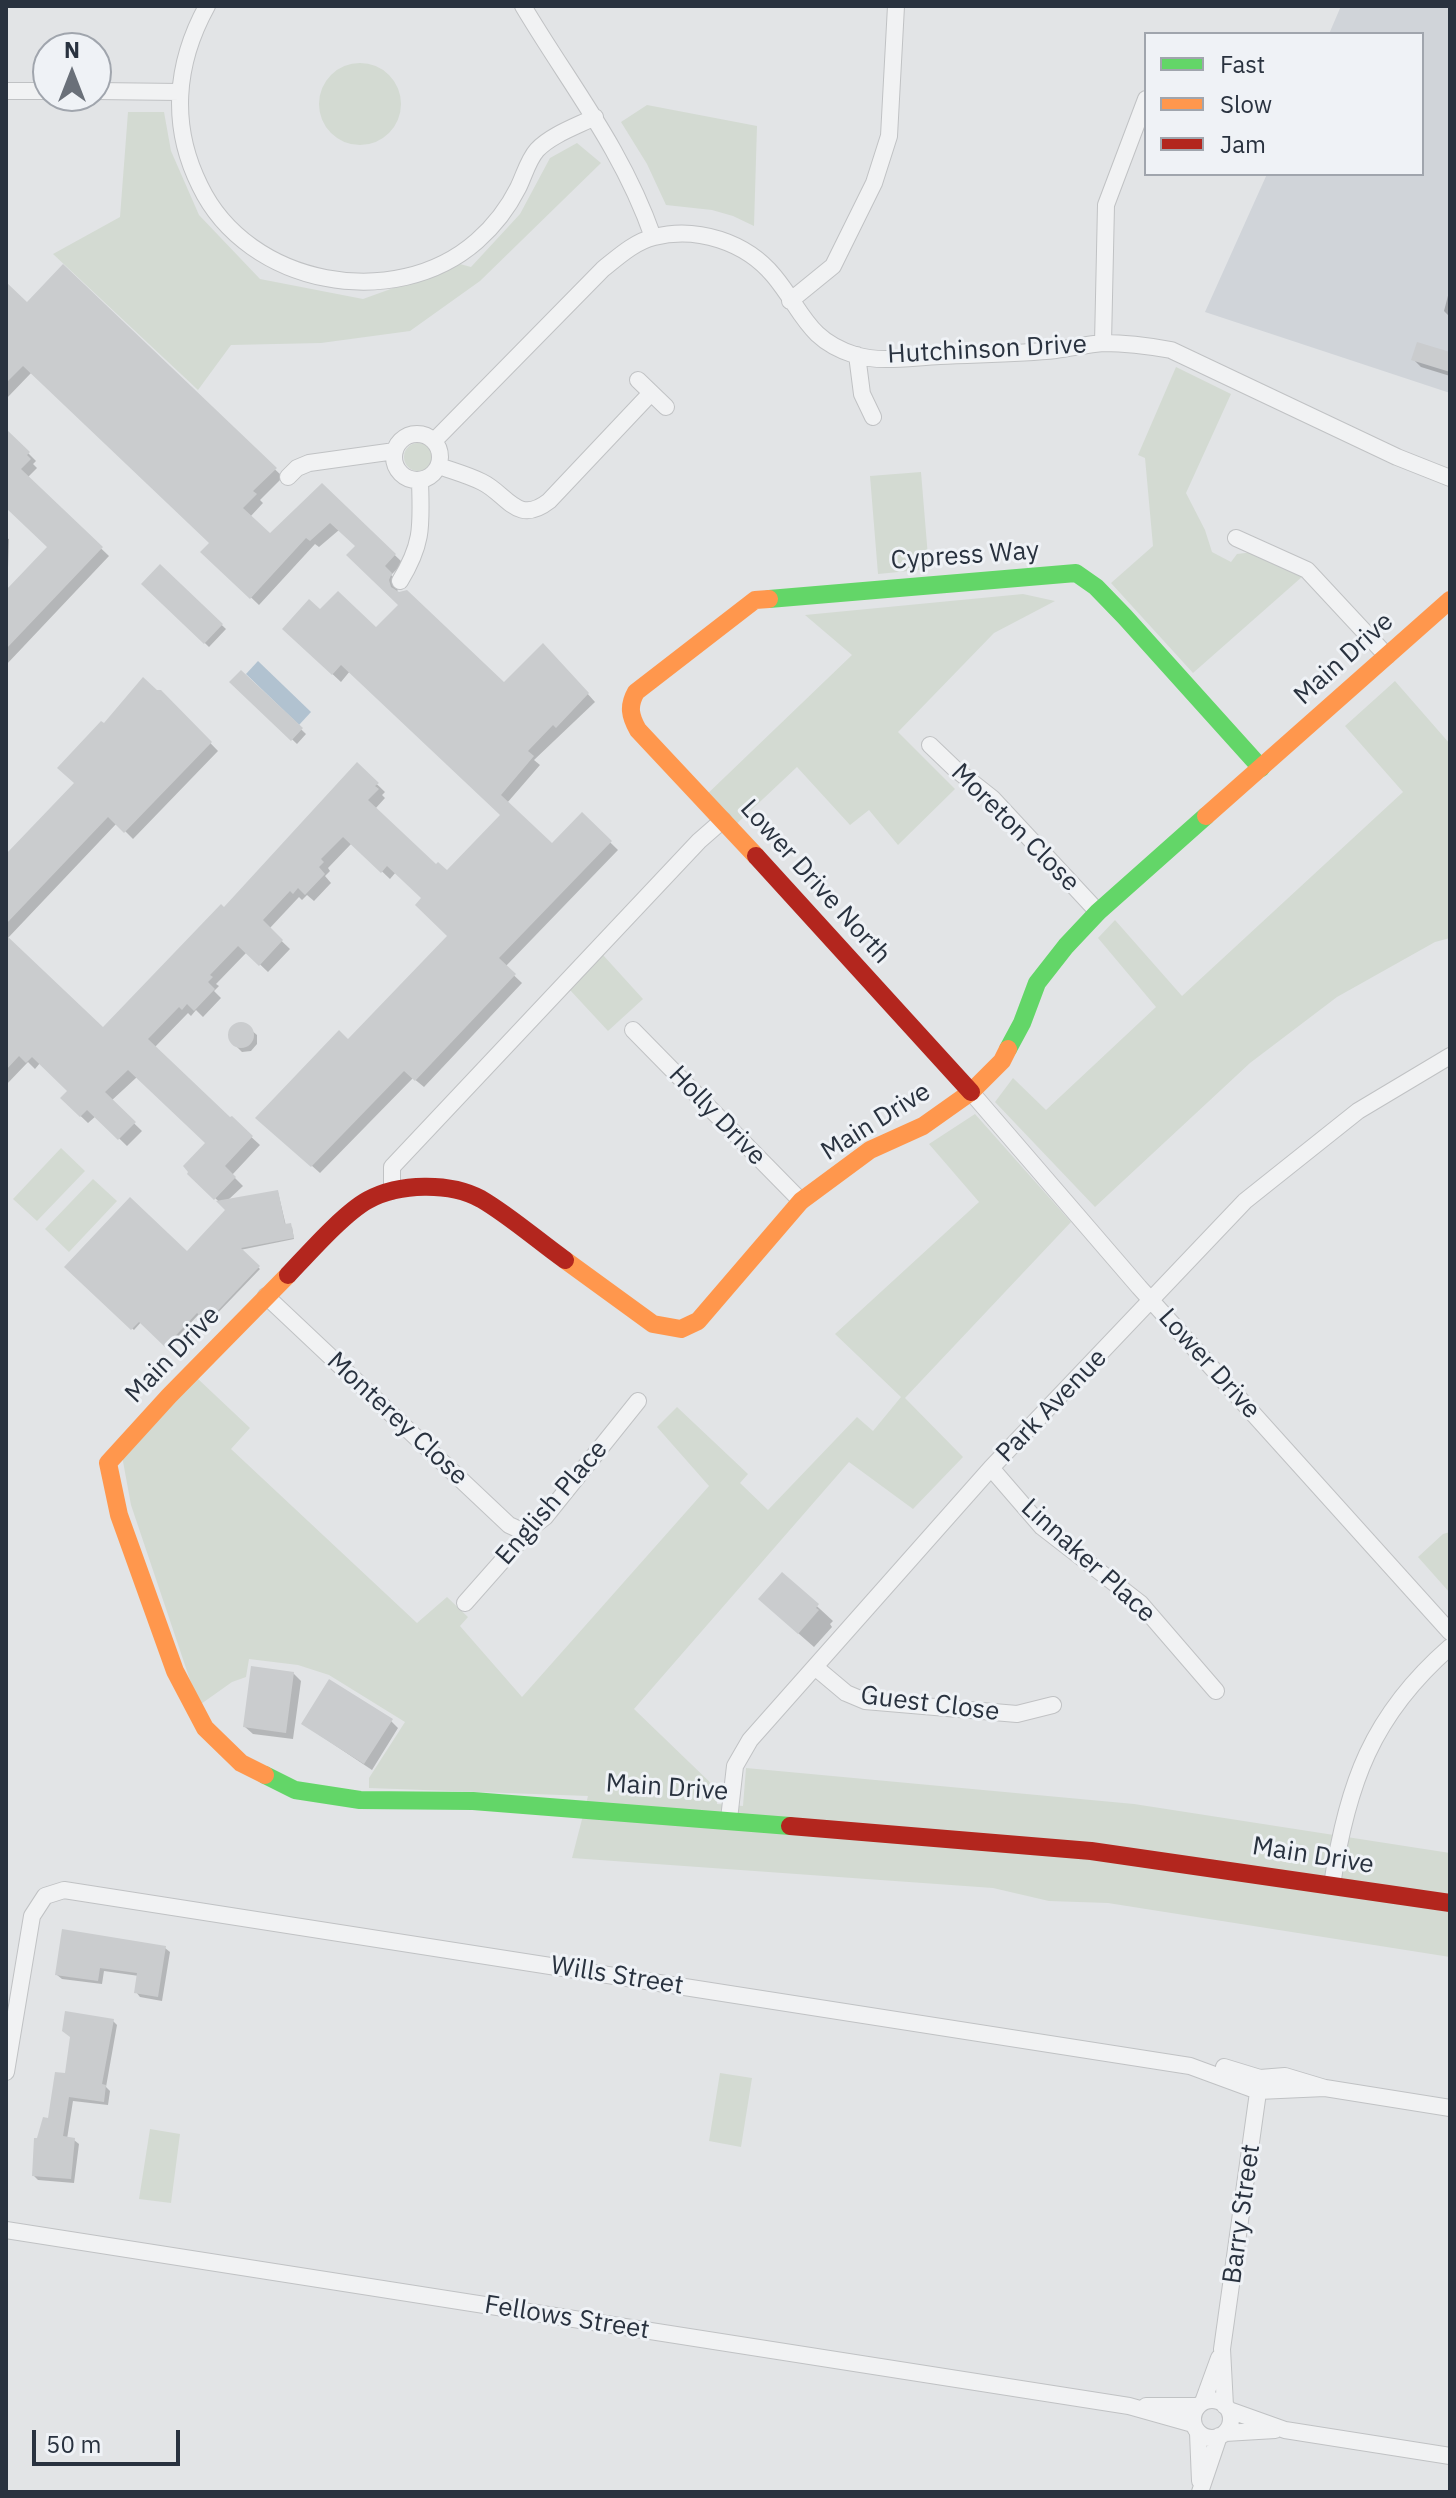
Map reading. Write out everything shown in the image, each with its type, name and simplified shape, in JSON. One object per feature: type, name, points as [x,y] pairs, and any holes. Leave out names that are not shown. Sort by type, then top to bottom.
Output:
[{"type":"street","points":[[207,6],[193,32],[184,60],[180,124],[185,151],[213,208],[242,238],[270,258],[302,274],[337,281],[378,280],[434,267],[464,251],[488,231],[511,202],[536,150],[595,117]]},
{"type":"street","points":[[523,6],[595,117],[638,193],[653,237]]},
{"type":"street","points":[[790,301],[833,266],[874,183],[889,136],[896,6]]},
{"type":"street","points":[[6,91],[32,91]]},
{"type":"street","points":[[112,91],[180,92]]},
{"type":"street","points":[[1103,343],[1106,205],[1144,104]]},
{"type":"street","name":"Hutchinson Drive","points":[[434,441],[603,269],[628,248],[653,237],[685,234],[722,239],[750,253],[774,276],[809,328],[833,345],[857,355],[914,357],[1055,350],[1103,343],[1171,350],[1397,457],[1450,478]]},
{"type":"street","points":[[857,355],[862,394],[873,417]]},
{"type":"street","points":[[638,380],[666,407]]},
{"type":"street","points":[[439,466],[483,482],[514,507],[535,510],[549,501],[651,393]]},
{"type":"street","points":[[420,434],[434,441],[440,454],[439,466],[431,476],[411,479],[401,473],[395,463],[395,451],[401,440],[420,434]]},
{"type":"street","points":[[288,477],[297,468],[309,463],[395,451]]},
{"type":"street","points":[[400,581],[415,556],[419,542],[420,480]]},
{"type":"street","points":[[1236,538],[1307,570],[1387,656]]},
{"type":"street","name":"Cypress Way","points":[[629,704],[636,692],[755,600],[1076,573],[1096,587],[1125,617],[1261,768]]},
{"type":"street","name":"Main Drive","points":[[1450,600],[1098,912],[1037,983],[1022,1023],[1002,1061],[971,1092],[923,1126],[870,1150],[801,1201],[698,1321],[681,1329],[653,1324],[479,1198],[437,1186],[392,1191],[367,1200],[347,1217],[266,1296],[108,1463],[119,1515],[175,1671],[205,1728],[241,1763],[295,1790],[360,1800],[489,1802],[729,1819],[1091,1851],[1450,1903]]},
{"type":"street","name":"Lower Drive North","points":[[629,704],[630,717],[638,730],[971,1092]]},
{"type":"street","name":"Moreton Close","points":[[930,745],[992,798],[1098,912]]},
{"type":"street","points":[[392,1191],[392,1167],[699,841],[723,820]]},
{"type":"street","name":"Holly Drive","points":[[633,1030],[801,1201]]},
{"type":"street","name":"Park Avenue","points":[[729,1819],[737,1758],[750,1740],[991,1468],[1214,1232],[1277,1175],[1358,1111],[1450,1056]]},
{"type":"street","name":"Lower Drive","points":[[971,1092],[1152,1301],[1450,1632]]},
{"type":"street","name":"Monterey Close","points":[[266,1296],[509,1525],[520,1530],[533,1526]]},
{"type":"street","name":"English Place","points":[[465,1603],[533,1526],[545,1517],[638,1401]]},
{"type":"street","name":"Linnaker Place","points":[[991,1468],[1042,1527],[1140,1603],[1216,1691]]},
{"type":"street","points":[[1332,1885],[1345,1815],[1361,1767],[1390,1711],[1408,1687],[1450,1647]]},
{"type":"street","name":"Guest Close","points":[[815,1667],[846,1693],[865,1701],[1017,1714],[1053,1705]]},
{"type":"street","name":"Wills Street","points":[[6,2072],[32,1916],[45,1896],[56,1891],[78,1891],[1190,2066],[1228,2068],[1259,2084],[1285,2076],[1325,2088],[1450,2108]]},
{"type":"street","name":"Barry Street","points":[[1227,2408],[1222,2349],[1259,2084]]},
{"type":"street","name":"Fellows Street","points":[[6,2230],[1129,2406],[1196,2428]]},
{"type":"street","name":"Barry Street","points":[[1200,2404],[1222,2349]]},
{"type":"street","points":[[1200,2489],[1193,2414],[1200,2404],[1215,2400],[1227,2408],[1285,2430],[1450,2456]]},
{"type":"street","name":"Fellows Street","points":[[1129,2406],[1200,2404]]},
{"type":"street","points":[[1200,2489],[1222,2434],[1231,2422],[1227,2408]]},
{"type":"street","points":[[1196,2428],[1208,2438],[1222,2434],[1285,2430]]},
{"type":"shaded area","points":[[1341,6],[1450,6],[1450,393],[1205,312],[1266,176],[1424,176],[1424,32],[1330,32]]},
{"type":"shaded area","points":[[352,63],[368,63],[383,70],[394,81],[401,104],[398,120],[389,133],[368,145],[352,145],[337,138],[326,127],[319,112],[319,96],[326,81],[337,70]]},
{"type":"shaded area","points":[[647,105],[757,126],[754,226],[712,210],[666,205],[647,164],[621,122]]},
{"type":"shaded area","points":[[128,112],[164,112],[171,151],[199,215],[260,279],[363,299],[460,264],[471,267],[520,214],[550,158],[577,143],[601,163],[480,281],[410,331],[321,343],[231,345],[198,390],[53,254],[120,217]]},
{"type":"shaded area","points":[[1176,367],[1231,394],[1186,493],[1205,530],[1212,552],[1231,562],[1237,554],[1253,552],[1303,576],[1193,673],[1111,583],[1153,546],[1145,458],[1138,455]]},
{"type":"shaded area","points":[[418,443],[428,447],[432,457],[428,467],[418,471],[408,467],[404,457],[408,447]]},
{"type":"shaded area","points":[[921,472],[929,569],[878,574],[870,476]]},
{"type":"shaded area","points":[[1023,594],[1055,601],[994,633],[898,732],[955,789],[898,845],[869,810],[850,825],[797,767],[730,830],[701,800],[852,655],[805,615]]},
{"type":"shaded area","points":[[1395,681],[1450,744],[1450,938],[1435,942],[1337,997],[1250,1063],[1095,1207],[995,1102],[1013,1078],[1046,1110],[1156,1007],[1098,938],[1115,920],[1182,996],[1403,792],[1345,726]]},
{"type":"shaded area","points":[[603,955],[643,999],[608,1031],[570,990]]},
{"type":"shaded area","points":[[975,1114],[1071,1222],[905,1398],[963,1457],[913,1509],[849,1462],[634,1709],[717,1789],[717,1804],[743,1806],[746,1768],[1134,1804],[1450,1853],[1450,1957],[1108,1903],[1049,1901],[993,1888],[572,1858],[588,1796],[369,1788],[369,1778],[405,1722],[329,1675],[298,1665],[249,1659],[246,1677],[232,1682],[201,1704],[190,1680],[131,1505],[122,1456],[197,1378],[250,1428],[231,1449],[417,1623],[447,1597],[468,1617],[460,1626],[522,1697],[709,1486],[657,1427],[677,1407],[748,1474],[740,1483],[768,1510],[857,1417],[873,1431],[901,1397],[835,1334],[979,1202],[929,1144]]},
{"type":"shaded area","points":[[61,1148],[85,1171],[37,1221],[13,1199]]},
{"type":"shaded area","points":[[93,1179],[117,1201],[69,1252],[45,1229]]},
{"type":"shaded area","points":[[1450,1532],[1450,1593],[1418,1557],[1443,1534]]},
{"type":"shaded area","points":[[720,2073],[752,2078],[741,2147],[709,2141]]},
{"type":"shaded area","points":[[150,2129],[180,2134],[171,2203],[139,2199]]},
{"type":"water","points":[[258,661],[311,712],[299,725],[246,674]]},
{"type":"building","points":[[63,264],[277,468],[253,491],[257,494],[243,508],[270,533],[322,483],[396,554],[385,566],[392,573],[389,580],[391,587],[399,592],[407,590],[504,682],[543,643],[589,693],[556,728],[553,725],[528,751],[534,756],[501,795],[552,843],[582,812],[612,841],[499,958],[516,974],[415,1081],[404,1071],[311,1167],[255,1118],[339,1030],[348,1039],[447,936],[415,905],[421,898],[387,866],[381,873],[343,837],[321,859],[324,862],[319,867],[325,874],[305,895],[298,888],[293,894],[290,891],[263,920],[283,940],[259,966],[238,946],[210,975],[213,977],[208,982],[215,989],[194,1011],[187,1004],[182,1010],[179,1007],[148,1039],[253,1136],[225,1166],[236,1177],[214,1200],[187,1174],[183,1166],[205,1143],[128,1070],[105,1092],[136,1122],[118,1140],[87,1110],[80,1117],[60,1098],[67,1091],[32,1057],[26,1063],[19,1056],[6,1070],[6,935],[103,1027],[221,904],[224,907],[357,762],[379,783],[375,786],[379,789],[368,800],[436,864],[438,862],[447,870],[500,815],[341,665],[332,675],[282,629],[309,599],[320,609],[338,591],[376,627],[398,605],[346,555],[355,546],[330,523],[310,541],[306,538],[250,599],[200,552],[209,543],[23,366],[6,383],[6,282],[27,302]]},
{"type":"building","points":[[1417,342],[1450,352],[1450,372],[1411,360]]},
{"type":"building","points":[[6,429],[30,452],[27,455],[31,459],[21,469],[103,547],[6,649],[6,590],[47,547],[6,508]]},
{"type":"building","points":[[160,564],[223,624],[204,644],[141,584]]},
{"type":"building","points":[[241,670],[303,728],[291,741],[229,682]]},
{"type":"building","points":[[143,677],[161,690],[212,742],[124,833],[108,817],[6,924],[6,854],[74,783],[57,768],[101,721],[104,723]]},
{"type":"building","points":[[241,1022],[250,1026],[254,1035],[250,1044],[241,1048],[232,1044],[228,1035],[232,1026]]},
{"type":"building","points":[[278,1190],[285,1224],[291,1223],[294,1238],[241,1248],[260,1266],[207,1322],[197,1313],[165,1347],[139,1322],[131,1330],[64,1267],[130,1197],[187,1251],[225,1210],[216,1201]]},
{"type":"building","points":[[782,1572],[819,1604],[816,1608],[819,1610],[798,1634],[758,1599]]},
{"type":"building","points":[[251,1666],[294,1672],[286,1733],[243,1727]]},
{"type":"building","points":[[329,1679],[393,1719],[364,1764],[301,1724]]},
{"type":"building","points":[[62,1929],[166,1946],[158,1997],[134,1993],[137,1973],[100,1968],[98,1981],[55,1975]]},
{"type":"building","points":[[65,2011],[114,2019],[102,2084],[106,2085],[104,2102],[69,2097],[63,2136],[75,2138],[71,2179],[32,2176],[34,2138],[37,2138],[43,2117],[48,2118],[55,2072],[65,2073],[70,2037],[62,2031]]},
{"type":"traffic: fast","points":[[769,599],[1076,573],[1096,587],[1125,617],[1261,768]]},
{"type":"traffic: fast","points":[[1008,1049],[1037,983],[1066,946],[1098,912],[1206,816]]},
{"type":"traffic: fast","points":[[265,1775],[295,1790],[360,1800],[473,1801],[790,1826]]},
{"type":"traffic: slow","points":[[756,856],[638,730],[631,706],[636,692],[755,600],[769,599]]},
{"type":"traffic: slow","points":[[1206,816],[1450,600]]},
{"type":"traffic: slow","points":[[565,1260],[653,1324],[681,1329],[698,1321],[801,1201],[870,1150],[923,1126],[971,1092],[1002,1061],[1008,1049]]},
{"type":"traffic: slow","points":[[265,1775],[241,1763],[205,1728],[175,1671],[119,1515],[108,1463],[288,1275]]},
{"type":"traffic: jam","points":[[756,856],[971,1092]]},
{"type":"traffic: jam","points":[[288,1275],[326,1234],[358,1206],[380,1194],[424,1187],[455,1190],[481,1199],[565,1260]]},
{"type":"traffic: jam","points":[[790,1826],[1091,1851],[1450,1903]]}]
